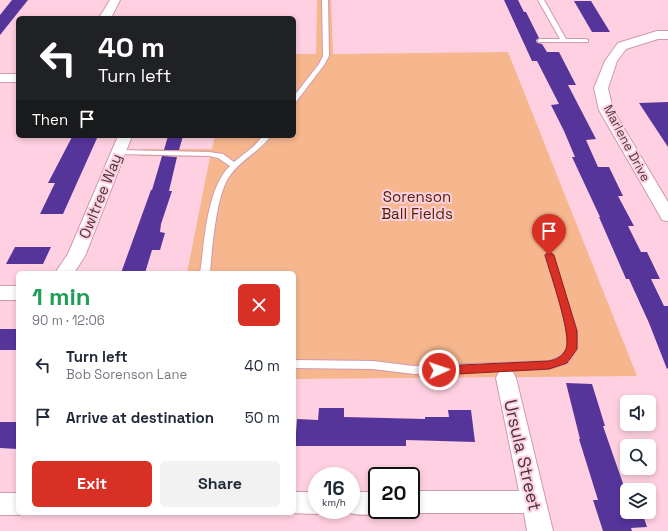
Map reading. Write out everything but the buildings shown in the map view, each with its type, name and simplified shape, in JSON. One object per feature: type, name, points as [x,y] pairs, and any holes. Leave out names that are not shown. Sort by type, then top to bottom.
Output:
[{"type":"street","points":[[106,16],[115,0]]},
{"type":"street","name":"Marlene Drive","points":[[668,35],[657,35],[622,46],[611,61],[601,88],[606,110],[668,216]]},
{"type":"street","points":[[0,78],[16,78]]},
{"type":"street","name":"Owltree Way","points":[[65,271],[76,256],[124,138]]},
{"type":"street","points":[[0,293],[16,293]]},
{"type":"street","name":"Ursula Street","points":[[506,378],[540,531]]},
{"type":"street","points":[[420,502],[534,502]]},
{"type":"street","points":[[296,503],[308,503]]},
{"type":"street","points":[[0,504],[16,504]]},
{"type":"lane","points":[[296,98],[322,64],[326,56],[325,0]]},
{"type":"lane","points":[[541,0],[564,41]]},
{"type":"lane","points":[[540,41],[586,40]]},
{"type":"lane","points":[[205,271],[218,191],[224,177],[259,147],[266,138]]},
{"type":"lane","points":[[118,152],[209,154],[220,156],[235,166]]},
{"type":"lane","points":[[296,364],[373,365],[414,370],[439,370],[549,365],[564,360],[572,349],[572,331],[549,255]]},
{"type":"green space","name":"Sorenson Ball Fields","points":[[317,0],[331,0],[333,54],[508,52],[637,376],[296,379],[296,271],[187,271],[210,157],[138,156],[141,149],[212,149],[215,138],[296,138],[296,54],[316,54]]},
{"type":"route","points":[[439,370],[549,365],[564,360],[572,349],[572,331],[549,255]]}]
